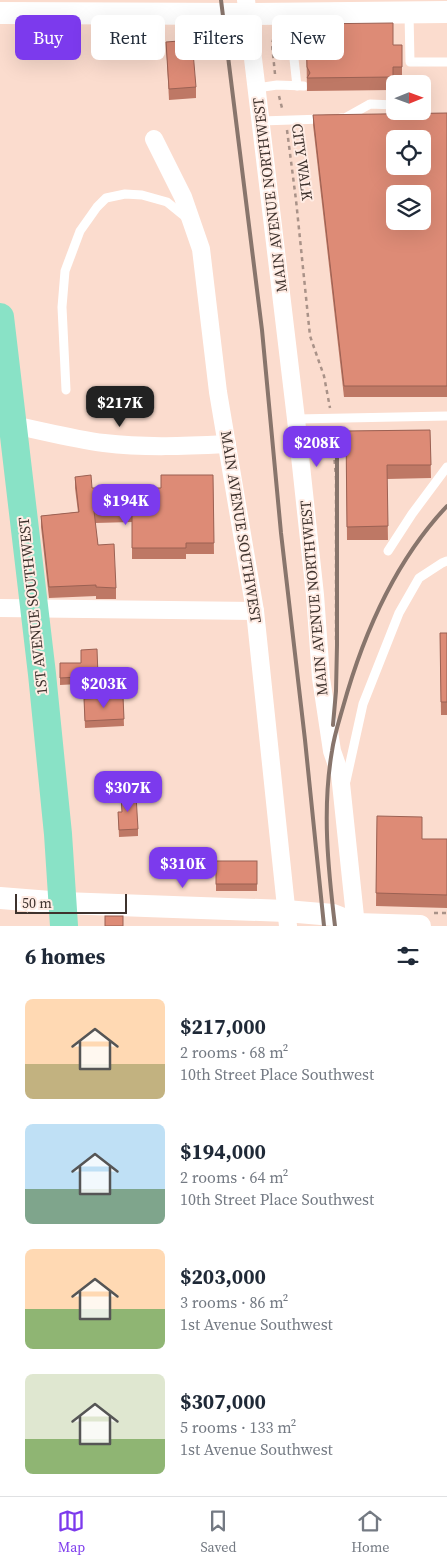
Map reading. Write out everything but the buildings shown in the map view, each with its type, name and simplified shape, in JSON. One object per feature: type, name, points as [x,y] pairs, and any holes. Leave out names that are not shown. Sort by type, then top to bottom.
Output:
[{"type":"main road","name":"1ST AVENUE SOUTHWEST","points":[[1,329],[57,825],[63,915]]},
{"type":"street","points":[[0,12],[247,7],[409,13],[447,12]]},
{"type":"street","name":"MAIN AVENUE NORTHWEST","points":[[247,7],[296,419],[315,596],[325,713],[343,794],[356,925]]},
{"type":"street","name":"MAIN AVENUE SOUTHWEST","points":[[154,138],[183,197],[201,249],[218,392],[255,611],[287,918]]},
{"type":"street","points":[[13,425],[102,443],[164,446],[227,444]]},
{"type":"street","points":[[0,608],[255,611]]},
{"type":"street","points":[[0,898],[63,915],[287,918],[333,915],[356,925],[420,926]]},
{"type":"lane","points":[[409,13],[410,62],[447,62]]},
{"type":"lane","points":[[257,88],[277,85],[301,86],[296,60]]},
{"type":"lane","points":[[261,121],[345,118],[370,104],[386,105]]},
{"type":"lane","points":[[66,390],[62,307],[65,271],[80,231],[96,208],[106,198],[125,194],[142,195],[167,202],[192,222]]},
{"type":"lane","points":[[296,419],[447,416]]},
{"type":"lane","points":[[388,551],[412,514],[447,467]]},
{"type":"lane","points":[[343,794],[363,704],[399,613],[419,578],[442,562],[447,561]]},
{"type":"path","name":"CITY WALK","points":[[274,60],[277,85],[285,120],[296,200],[310,336],[324,376],[331,419],[336,478],[336,642]]},
{"type":"railway","points":[[221,0],[262,330],[281,533],[324,926]]},
{"type":"railway","points":[[333,725],[337,645],[337,447]]},
{"type":"railway","points":[[335,926],[328,860],[327,795],[333,745],[337,729],[360,653],[383,600],[412,550],[428,527],[447,506]]}]
